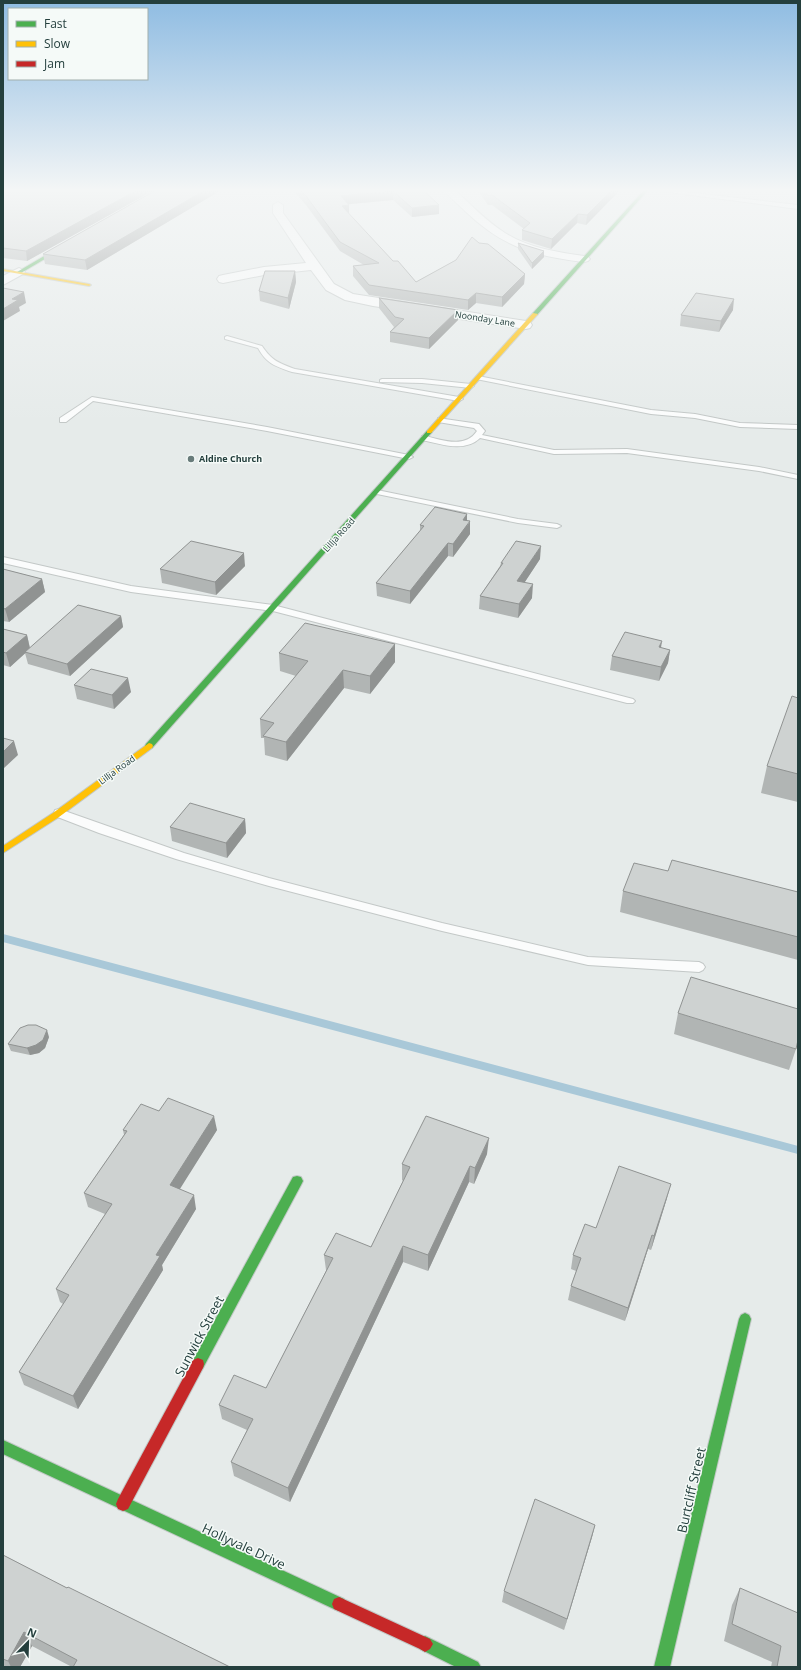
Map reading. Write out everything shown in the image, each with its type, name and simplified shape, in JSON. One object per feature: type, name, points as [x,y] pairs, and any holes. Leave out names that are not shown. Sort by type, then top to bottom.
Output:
[{"type":"street","points":[[3,281],[28,267]]},
{"type":"street","points":[[223,279],[264,271],[305,267]]},
{"type":"street","name":"Noonday Lane","points":[[315,267],[330,287],[349,297],[526,325]]},
{"type":"street","name":"Lillja Road","points":[[3,850],[59,813],[146,749],[578,267]]},
{"type":"street","points":[[3,270],[89,285]]},
{"type":"street","name":"Sunwick Street","points":[[123,1504],[297,1181]]},
{"type":"street","name":"Burtcliff Street","points":[[662,1667],[745,1319]]},
{"type":"street","name":"Hollyvale Drive","points":[[3,1448],[474,1667]]},
{"type":"lane","points":[[227,338],[260,347],[267,358],[280,366],[294,371],[460,399]]},
{"type":"lane","points":[[478,378],[651,412],[696,416],[740,425],[798,427]]},
{"type":"lane","points":[[364,383],[422,381],[471,386]]},
{"type":"lane","points":[[63,420],[92,399],[267,429],[409,457]]},
{"type":"lane","points":[[425,438],[459,445],[470,443],[479,436],[481,431],[476,426],[441,420]]},
{"type":"lane","points":[[479,436],[554,452],[628,451],[759,469],[798,477]]},
{"type":"lane","points":[[377,492],[518,521],[557,526]]},
{"type":"lane","points":[[3,560],[132,589],[273,608],[630,701]]},
{"type":"lane","points":[[59,813],[103,830],[180,856],[270,882],[442,927],[588,961],[699,967]]},
{"type":"building","points":[[354,267],[403,267],[416,282],[443,267],[516,267],[525,274],[502,297],[476,293],[468,300],[369,285]]},
{"type":"building","points":[[265,271],[295,271],[288,298],[259,291]]},
{"type":"building","points":[[3,288],[24,292],[12,299],[18,300],[3,309]]},
{"type":"building","points":[[696,293],[734,299],[721,321],[681,315]]},
{"type":"building","points":[[379,298],[458,310],[429,338],[390,332],[404,319],[395,317]]},
{"type":"building","points":[[435,507],[467,514],[463,520],[470,521],[453,544],[448,543],[410,591],[376,583],[424,526],[420,525]]},
{"type":"building","points":[[191,541],[244,553],[215,582],[160,569]]},
{"type":"building","points":[[516,541],[541,546],[517,581],[533,584],[519,604],[480,596],[503,563],[501,563]]},
{"type":"building","points":[[3,569],[42,579],[5,609],[3,608]]},
{"type":"building","points":[[78,605],[121,616],[67,664],[25,652]]},
{"type":"building","points":[[305,623],[395,644],[370,676],[343,670],[286,742],[263,736],[274,723],[260,719],[308,661],[279,653]]},
{"type":"building","points":[[3,629],[27,635],[6,653],[3,652]]},
{"type":"building","points":[[625,632],[662,641],[659,647],[670,650],[661,667],[612,656]]},
{"type":"building","points":[[91,669],[128,678],[112,695],[74,685]]},
{"type":"building","points":[[792,696],[798,698],[798,774],[767,766]]},
{"type":"building","points":[[3,738],[14,741],[3,752]]},
{"type":"building","points":[[190,803],[245,819],[226,843],[170,827]]},
{"type":"building","points":[[672,860],[798,892],[798,937],[623,891],[634,863],[668,871]]},
{"type":"building","points":[[691,977],[798,1009],[798,1040],[796,1049],[678,1013]]},
{"type":"building","points":[[28,1025],[36,1025],[47,1030],[43,1040],[36,1045],[27,1048],[8,1044],[20,1028]]},
{"type":"building","points":[[168,1098],[214,1116],[170,1185],[194,1195],[156,1255],[160,1256],[73,1396],[19,1372],[69,1295],[56,1289],[112,1204],[84,1193],[127,1131],[123,1130],[141,1104],[159,1111]]},
{"type":"building","points":[[426,1116],[489,1138],[475,1168],[470,1166],[428,1255],[403,1246],[288,1488],[231,1462],[253,1419],[219,1405],[234,1375],[266,1388],[333,1258],[324,1255],[336,1233],[371,1247],[410,1167],[402,1164]]},
{"type":"building","points":[[619,1166],[671,1184],[654,1236],[652,1235],[628,1308],[571,1286],[581,1258],[573,1255],[585,1224],[596,1228]]},
{"type":"building","points":[[535,1499],[595,1525],[567,1619],[504,1591]]},
{"type":"building","points":[[3,1555],[67,1588],[68,1587],[230,1667],[73,1667],[77,1660],[24,1632],[8,1661],[3,1659]]},
{"type":"building","points":[[740,1588],[798,1613],[798,1667],[777,1667],[781,1646],[732,1624]]},
{"type":"waterway","points":[[3,938],[798,1150]]},
{"type":"traffic: fast","points":[[19,272],[28,267]]},
{"type":"traffic: fast","points":[[535,314],[577,267]]},
{"type":"traffic: fast","points":[[149,746],[429,432]]},
{"type":"traffic: fast","points":[[198,1364],[297,1181]]},
{"type":"traffic: fast","points":[[662,1667],[745,1319]]},
{"type":"traffic: fast","points":[[3,1447],[339,1604]]},
{"type":"traffic: fast","points":[[425,1644],[473,1667]]},
{"type":"traffic: slow","points":[[3,270],[89,285]]},
{"type":"traffic: slow","points":[[429,432],[535,314]]},
{"type":"traffic: slow","points":[[3,850],[56,815],[149,746]]},
{"type":"traffic: jam","points":[[123,1504],[198,1364]]},
{"type":"traffic: jam","points":[[339,1604],[425,1644]]},
{"type":"place","name":"Aldine Church","points":[[191,459]]}]
